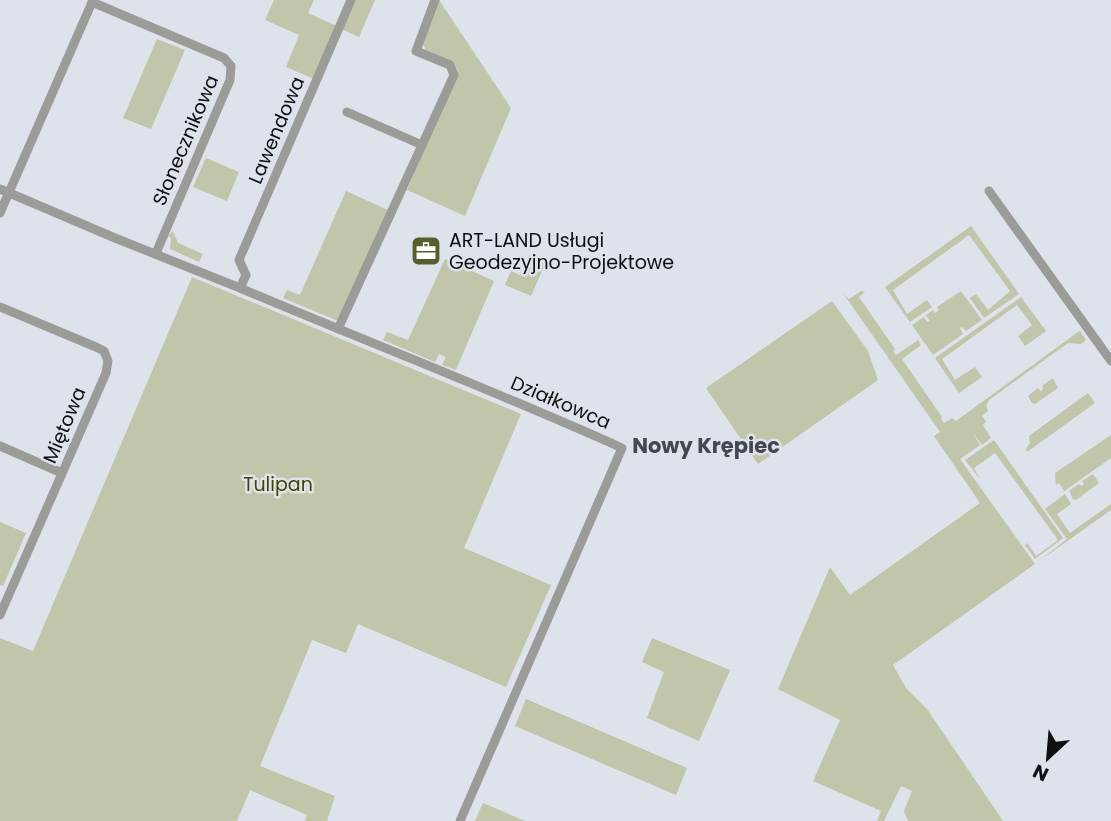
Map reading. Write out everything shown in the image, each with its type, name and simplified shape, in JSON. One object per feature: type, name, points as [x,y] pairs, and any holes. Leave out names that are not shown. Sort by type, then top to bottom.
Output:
[{"type":"street","name":"Lawendowa","points":[[240,288],[246,275],[239,260],[351,0]]},
{"type":"street","points":[[338,329],[454,75],[450,65],[416,51],[435,0]]},
{"type":"street","points":[[0,213],[4,191],[92,1]]},
{"type":"street","name":"Słonecznikowa","points":[[92,1],[224,58],[231,66],[230,80],[156,253]]},
{"type":"street","points":[[347,112],[422,145]]},
{"type":"street","points":[[4,191],[156,253]]},
{"type":"street","points":[[989,191],[1111,361]]},
{"type":"street","name":"Działkowca","points":[[156,253],[544,413],[622,448],[460,821]]},
{"type":"street","name":"Miętowa","points":[[0,307],[96,347],[107,356],[108,361],[106,373],[62,473],[4,596],[0,615]]},
{"type":"street","points":[[0,446],[62,473]]},
{"type":"green space","points":[[274,0],[314,0],[308,13],[337,26],[314,79],[286,67],[299,35],[265,20]]},
{"type":"green space","points":[[354,0],[375,0],[359,37],[341,29]]},
{"type":"green space","points":[[439,0],[511,108],[465,216],[407,190],[458,71],[454,63],[426,51],[423,44]]},
{"type":"green space","points":[[157,39],[185,50],[151,129],[123,118]]},
{"type":"green space","points":[[206,158],[239,172],[227,201],[193,187]]},
{"type":"green space","points":[[346,191],[388,210],[338,321],[283,298],[287,290],[300,295]]},
{"type":"green space","points":[[971,226],[1019,294],[984,318],[970,298],[976,294],[988,310],[1010,291],[969,235],[893,290],[907,314],[927,300],[932,307],[910,322],[885,287]]},
{"type":"green space","points":[[173,231],[178,243],[203,254],[199,262],[170,249],[171,238],[168,236]]},
{"type":"green space","points":[[529,255],[546,262],[531,296],[505,285],[511,271],[520,275]]},
{"type":"green space","points":[[445,259],[494,281],[456,370],[442,365],[446,357],[439,354],[435,362],[383,340],[387,332],[408,340]]},
{"type":"green space","name":"Tulipan","points":[[192,277],[521,414],[464,548],[551,585],[506,687],[358,624],[346,653],[312,640],[260,766],[335,796],[327,821],[305,821],[307,815],[250,790],[237,821],[0,821],[0,638],[33,651]]},
{"type":"green space","points":[[861,291],[865,292],[859,297],[895,349],[893,351],[896,355],[918,340],[921,345],[902,359],[944,423],[952,418],[956,421],[1078,332],[1080,331],[1086,340],[1081,344],[1068,343],[989,400],[986,406],[988,411],[982,416],[986,422],[983,425],[991,438],[982,445],[973,433],[980,445],[960,459],[1035,564],[1067,539],[1045,509],[1065,494],[1071,504],[1057,514],[1070,533],[1111,504],[1111,510],[893,665],[906,688],[927,709],[1003,821],[908,821],[904,811],[912,791],[901,786],[884,821],[877,821],[881,811],[813,781],[840,720],[778,689],[830,567],[850,595],[980,503],[934,436],[940,432],[843,293],[849,299]]},
{"type":"green space","points":[[961,291],[982,320],[966,331],[960,328],[963,334],[933,355],[912,325],[924,317],[927,322],[930,321],[926,315],[933,310],[935,313],[939,310],[937,307]]},
{"type":"green space","points":[[1021,297],[1046,331],[1025,346],[1018,336],[1032,325],[1017,305],[942,359],[955,380],[975,367],[982,377],[959,393],[935,358]]},
{"type":"green space","points":[[832,301],[868,351],[878,380],[758,464],[706,388]]},
{"type":"green space","points":[[1053,378],[1058,388],[1035,404],[1032,403],[1028,396],[1038,388],[1041,391],[1042,386]]},
{"type":"green space","points":[[1088,393],[1095,403],[1027,452],[1029,436]]},
{"type":"green space","points":[[1111,435],[1111,458],[1063,492],[1059,483],[1056,485],[1055,473]]},
{"type":"green space","points":[[994,440],[1063,538],[1035,559],[1025,545],[1027,543],[1036,556],[1058,540],[995,453],[974,468],[980,479],[965,460]]},
{"type":"green space","points":[[1093,474],[1099,483],[1076,500],[1073,499],[1069,491],[1079,484],[1084,484],[1082,481]]},
{"type":"green space","points":[[0,522],[26,533],[3,586],[0,585]]},
{"type":"green space","points":[[652,638],[730,670],[699,741],[647,718],[664,672],[642,662]]},
{"type":"green space","points":[[526,699],[687,768],[676,795],[515,726]]},
{"type":"green space","points":[[483,803],[525,821],[475,821]]},
{"type":"place","name":"ART-LAND Usługi Geodezyjno-Projektowe","points":[[426,251]]},
{"type":"district","name":"Nowy Krępiec","points":[[706,446]]}]
